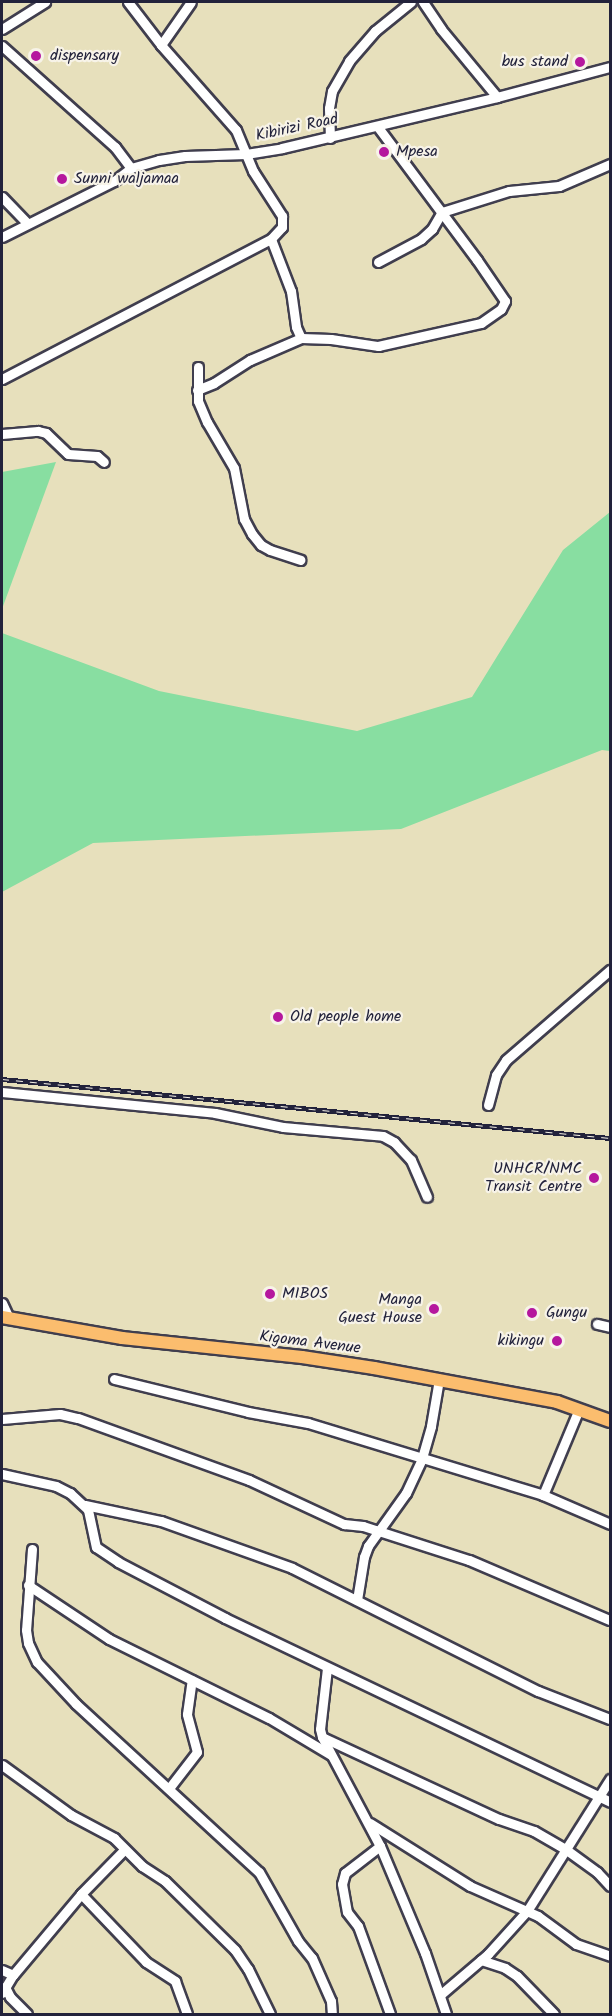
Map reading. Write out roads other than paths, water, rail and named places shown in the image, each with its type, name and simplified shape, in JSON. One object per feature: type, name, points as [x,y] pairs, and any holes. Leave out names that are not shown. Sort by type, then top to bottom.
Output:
[{"type":"main road","name":"Kigoma Avenue","points":[[5,1318],[122,1338],[302,1357],[438,1379],[557,1402],[610,1420]]},
{"type":"street","points":[[2,29],[45,2]]},
{"type":"street","points":[[2,379],[271,240],[282,227],[282,216],[253,171],[242,140],[229,120],[161,45],[128,2]]},
{"type":"street","points":[[161,45],[191,2]]},
{"type":"street","points":[[330,138],[329,108],[332,91],[349,61],[375,31],[411,2]]},
{"type":"street","points":[[423,2],[441,29],[497,97]]},
{"type":"street","points":[[2,46],[115,147],[131,168]]},
{"type":"street","name":"Kibirizi Road","points":[[2,237],[114,181],[131,168],[175,157],[246,154],[330,138],[610,67]]},
{"type":"street","points":[[197,390],[214,383],[250,360],[301,338],[331,339],[378,346],[481,323],[495,315],[505,302],[442,212],[377,126]]},
{"type":"street","points":[[378,262],[422,239],[432,229],[442,212],[509,192],[559,186],[610,164]]},
{"type":"street","points":[[2,197],[28,224]]},
{"type":"street","points":[[271,240],[291,291],[296,327],[301,338]]},
{"type":"street","points":[[198,367],[197,390],[201,410],[238,477],[244,519],[261,545],[300,560]]},
{"type":"street","points":[[2,434],[38,431],[46,433],[68,454],[97,456],[104,462]]},
{"type":"street","points":[[488,1105],[496,1075],[507,1060],[610,970]]},
{"type":"street","points":[[2,1092],[215,1113],[283,1127],[383,1136],[394,1142],[411,1160],[427,1197]]},
{"type":"street","points":[[2,1303],[5,1318]]},
{"type":"street","points":[[597,1324],[610,1327]]},
{"type":"street","points":[[114,1379],[248,1412],[308,1423],[543,1495],[610,1524]]},
{"type":"street","points":[[357,1600],[368,1546],[381,1532],[406,1492],[422,1458],[431,1426],[438,1379]]},
{"type":"street","points":[[543,1495],[579,1409]]},
{"type":"street","points":[[2,1419],[60,1414],[78,1418],[249,1480],[344,1524],[363,1526],[498,1571],[610,1620]]},
{"type":"street","points":[[2,1474],[56,1486],[85,1505],[152,1519],[292,1568],[538,1691],[610,1719]]},
{"type":"street","points":[[85,1505],[98,1549],[180,1595],[327,1668],[610,1802]]},
{"type":"street","points":[[32,1549],[26,1630],[28,1643],[37,1662],[76,1704],[260,1872],[298,1941],[312,1958],[330,2001],[332,2014]]},
{"type":"street","points":[[28,1585],[108,1639],[269,1718],[331,1755]]},
{"type":"street","points":[[327,1668],[320,1729],[322,1737],[380,1846],[446,2014]]},
{"type":"street","points":[[170,1788],[197,1752],[188,1714],[192,1680]]},
{"type":"street","points":[[322,1737],[499,1819],[534,1831],[568,1851],[597,1872],[610,1886]]},
{"type":"street","points":[[2,1765],[71,1815],[114,1838],[124,1850],[165,1881],[235,1950],[248,1969],[270,2014]]},
{"type":"street","points":[[440,1995],[481,1960],[527,1911],[568,1851],[610,1779]]},
{"type":"street","points":[[369,1822],[470,1886],[527,1911],[576,1944],[610,1956]]},
{"type":"street","points":[[380,1846],[345,1873],[342,1884],[347,1912],[358,1926],[380,1993],[390,2014]]},
{"type":"street","points":[[27,2014],[3,1990],[81,1894],[124,1850]]},
{"type":"street","points":[[81,1894],[146,1962],[175,1981],[187,2014]]},
{"type":"street","points":[[481,1960],[505,1968],[517,1976],[554,2014]]},
{"type":"street","points":[[2,1970],[13,1975]]},
{"type":"railway","points":[[2,1079],[610,1138]]},
{"type":"place","name":"dispensary","points":[[36,56]]},
{"type":"place","name":"bus stand","points":[[580,62]]},
{"type":"place","name":"Mpesa","points":[[384,152]]},
{"type":"place","name":"Sunni waljamaa","points":[[62,179]]},
{"type":"place","name":"Old people home","points":[[278,1017]]},
{"type":"place","name":"UNHCR/NMC Transit Centre","points":[[594,1178]]},
{"type":"place","name":"MIBOS","points":[[270,1294]]},
{"type":"place","name":"Manga Guest House","points":[[434,1309]]},
{"type":"place","name":"Gungu","points":[[532,1313]]},
{"type":"place","name":"kikingu","points":[[557,1341]]}]
